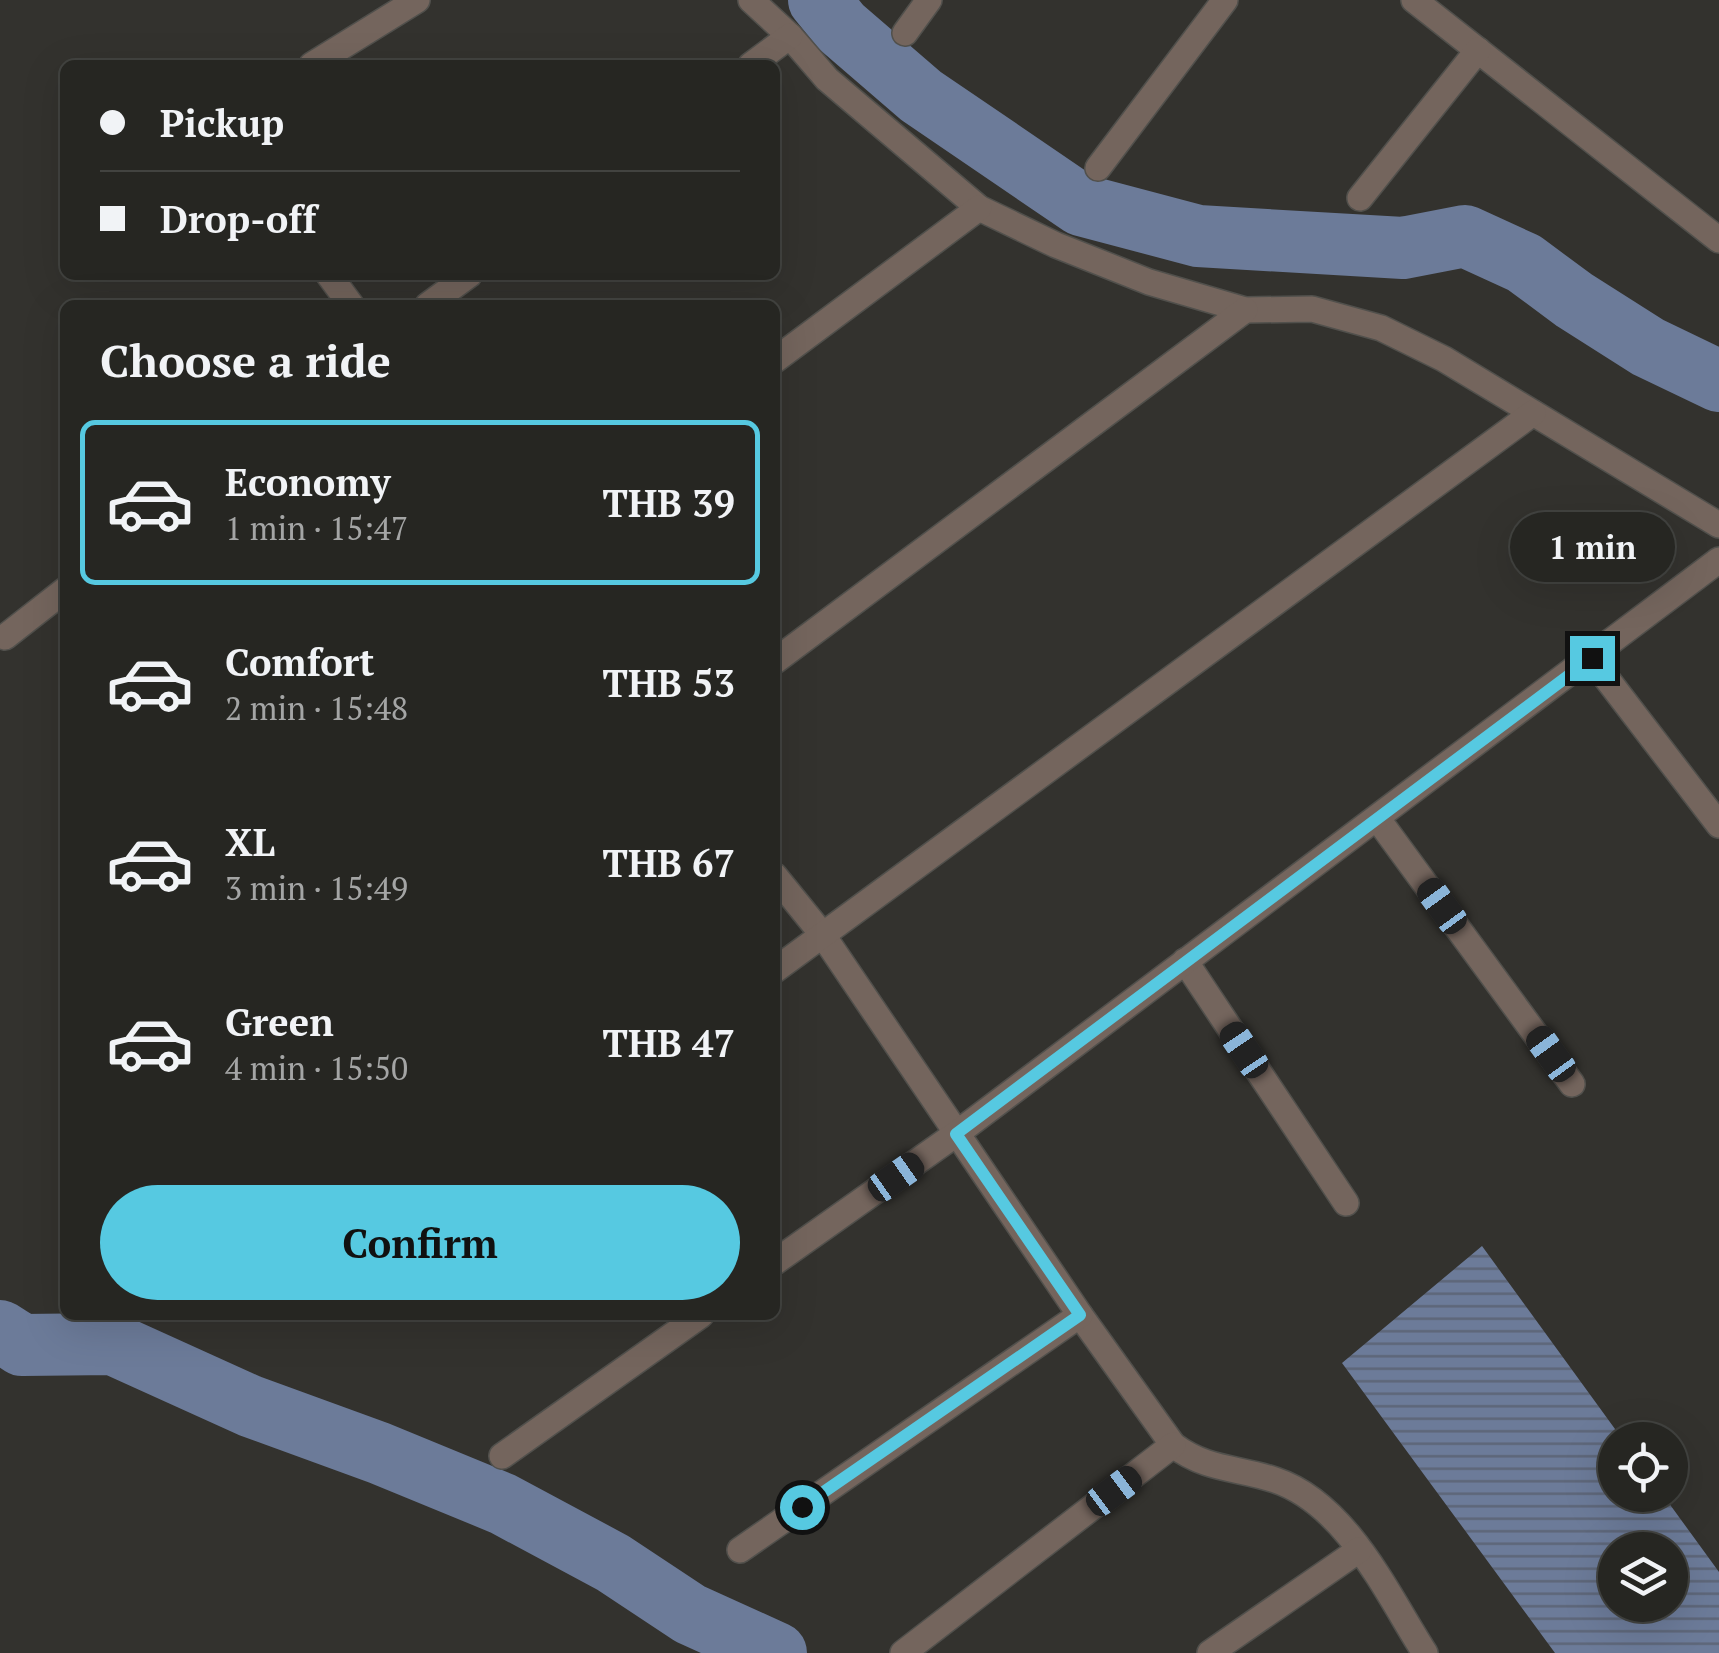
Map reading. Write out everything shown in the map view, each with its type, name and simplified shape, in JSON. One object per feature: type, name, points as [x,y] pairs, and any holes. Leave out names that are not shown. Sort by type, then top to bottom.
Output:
[{"type":"street","points":[[320,60],[417,0]]},
{"type":"street","points":[[751,0],[790,36],[827,79],[980,208],[1056,245],[1150,282],[1245,310],[1312,309],[1381,328],[1444,359],[1719,525]]},
{"type":"street","points":[[904,33],[929,0]]},
{"type":"street","points":[[1098,168],[1225,0]]},
{"type":"street","points":[[1414,0],[1719,240]]},
{"type":"street","points":[[759,60],[790,36]]},
{"type":"street","points":[[1360,198],[1478,50]]},
{"type":"street","points":[[780,356],[980,208]]},
{"type":"street","points":[[435,300],[462,280]]},
{"type":"street","points":[[780,656],[1245,310]]},
{"type":"street","points":[[780,966],[1532,413]]},
{"type":"street","points":[[780,1258],[956,1134],[1719,560]]},
{"type":"street","points":[[5,637],[60,594]]},
{"type":"street","points":[[1592,658],[1719,825]]},
{"type":"street","points":[[1377,818],[1572,1084]]},
{"type":"street","points":[[780,882],[822,934],[1080,1315],[1174,1445],[1212,1467],[1277,1480],[1316,1502],[1358,1550],[1425,1653]]},
{"type":"street","points":[[1184,961],[1346,1203]]},
{"type":"street","points":[[740,1550],[1080,1315]]},
{"type":"street","points":[[502,1456],[694,1320]]},
{"type":"street","points":[[904,1653],[1174,1445]]},
{"type":"street","points":[[1210,1653],[1358,1550]]},
{"type":"water","points":[[1482,1246],[1610,1422],[1598,1422],[1598,1512],[1675,1512],[1719,1572],[1719,1653],[1555,1653],[1342,1363]]},
{"type":"waterway","points":[[819,0],[841,27],[921,96],[1081,205],[1198,236],[1403,248],[1465,236],[1524,263],[1648,347],[1719,381]]},
{"type":"waterway","points":[[0,1331],[22,1345],[113,1344],[250,1406],[503,1504],[613,1563],[690,1614],[776,1653]]},
{"type":"route","points":[[802,1507],[1080,1315],[956,1134],[1592,658]]}]
